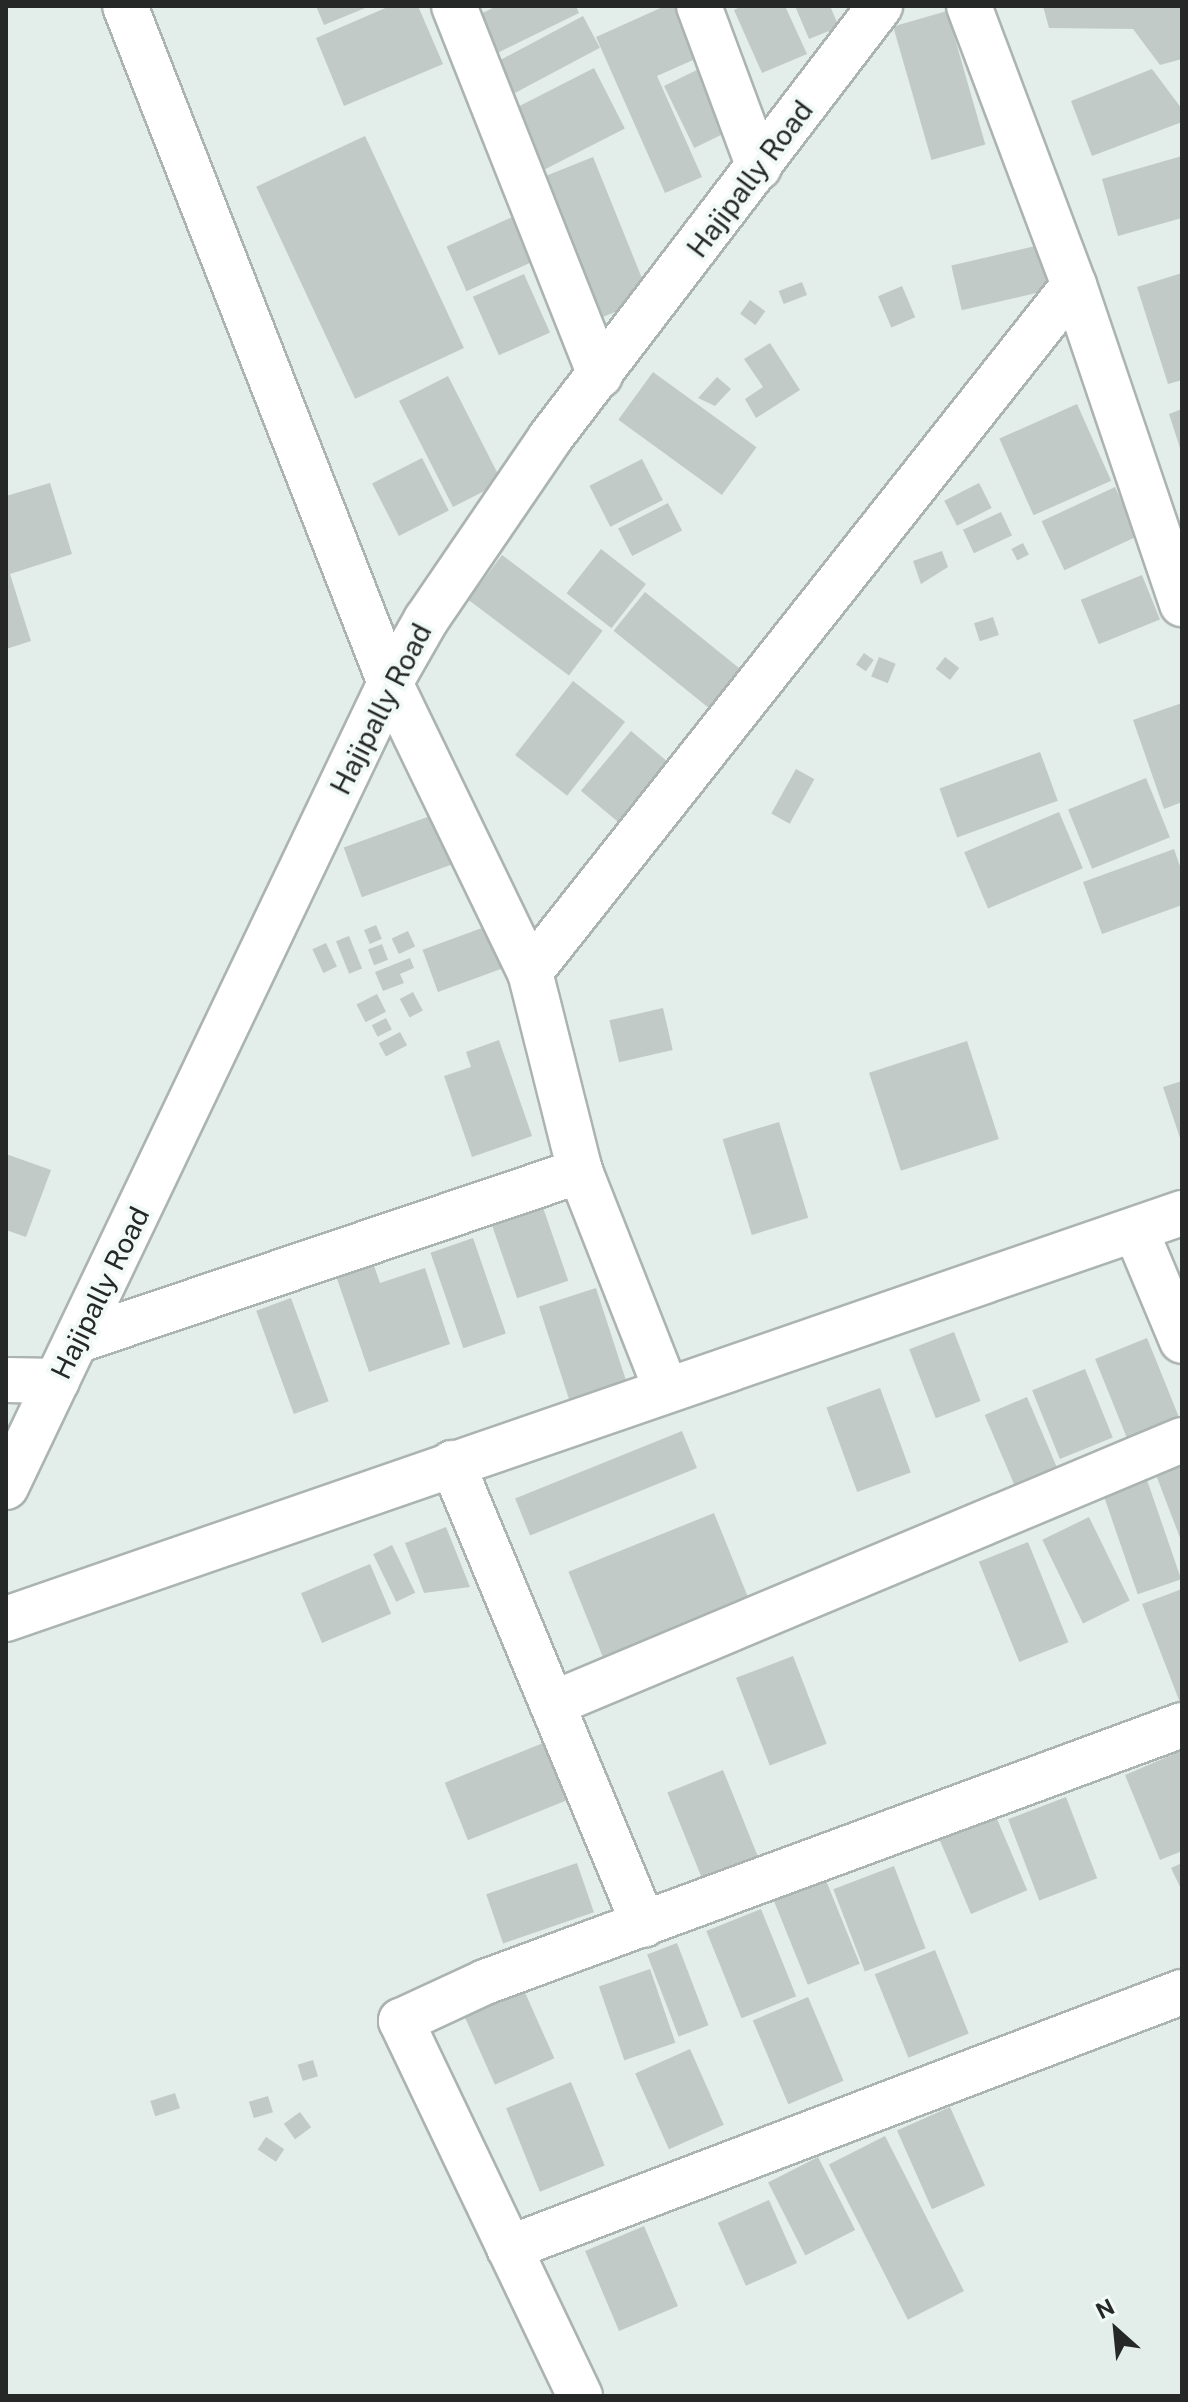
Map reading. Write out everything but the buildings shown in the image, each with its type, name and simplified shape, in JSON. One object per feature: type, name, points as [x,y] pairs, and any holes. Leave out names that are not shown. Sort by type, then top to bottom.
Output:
[{"type":"street","points":[[125,6],[390,683],[530,972],[580,1171],[666,1389]]},
{"type":"street","points":[[454,6],[600,375]]},
{"type":"street","points":[[699,6],[759,167]]},
{"type":"street","name":"Hajipally Road","points":[[6,1487],[79,1340],[390,683],[494,517],[880,6]]},
{"type":"street","points":[[969,6],[1074,285],[1178,580]]},
{"type":"street","points":[[530,972],[1074,285]]},
{"type":"street","points":[[79,1340],[580,1171]]},
{"type":"street","points":[[6,1619],[1182,1213]]},
{"type":"street","points":[[1136,1231],[1182,1341]]},
{"type":"street","points":[[6,1380],[57,1381]]},
{"type":"street","points":[[552,1704],[1182,1440]]},
{"type":"street","points":[[452,1463],[644,1925]]},
{"type":"street","points":[[580,2396],[401,2021],[485,1982],[1182,1725]]},
{"type":"street","points":[[509,2248],[1182,1992]]}]
